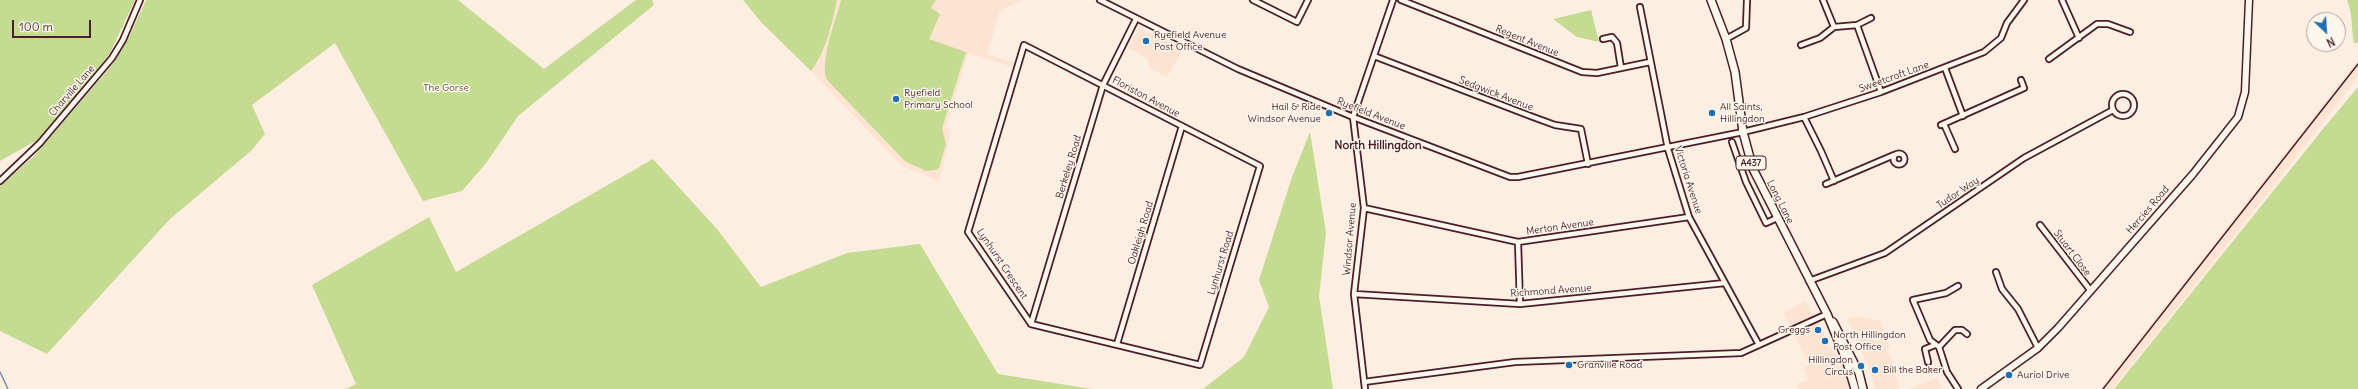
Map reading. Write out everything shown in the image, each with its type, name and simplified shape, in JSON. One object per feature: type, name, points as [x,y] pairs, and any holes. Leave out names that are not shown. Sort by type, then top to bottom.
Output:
[{"type":"main road","name":"Long Lane","points":[[1711,0],[1726,39],[1735,72],[1743,132],[1753,169],[1809,281],[1846,345],[1859,373],[1863,389]]},
{"type":"main road","name":"Long Lane","points":[[1827,314],[1846,359],[1855,389]]},
{"type":"street","name":"Charville Lane","points":[[0,180],[40,143],[112,58],[123,40],[140,0]]},
{"type":"street","name":"Ryefield Avenue","points":[[1100,0],[1238,69],[1354,117],[1510,177],[1518,177],[1668,149],[1743,132]]},
{"type":"street","points":[[1254,0],[1296,22],[1308,0]]},
{"type":"street","name":"Windsor Avenue","points":[[1365,389],[1354,294],[1364,208],[1354,117],[1393,0]]},
{"type":"street","name":"Regent Avenue","points":[[1401,0],[1582,72],[1597,73],[1650,62]]},
{"type":"street","points":[[1726,39],[1746,28],[1747,0]]},
{"type":"street","points":[[1823,0],[1834,27]]},
{"type":"street","name":"Sweetcroft Lane","points":[[1743,132],[1804,116],[1881,92],[1984,52],[2001,38],[2006,23],[2024,0]]},
{"type":"street","points":[[2062,0],[2079,38]]},
{"type":"street","name":"Hercies Road","points":[[1981,389],[2038,348],[2091,291],[2194,174],[2238,117],[2244,92],[2249,0]]},
{"type":"street","name":"Victoria Avenue","points":[[1640,7],[1668,149],[1689,217],[1759,345]]},
{"type":"street","points":[[1801,45],[1820,38],[1834,27],[1857,26],[1871,18]]},
{"type":"street","name":"Berkeley Road","points":[[1031,324],[1103,85],[1136,19]]},
{"type":"street","points":[[2049,60],[2098,24],[2108,24],[2130,32]]},
{"type":"street","points":[[1857,26],[1881,92]]},
{"type":"street","points":[[1603,39],[1612,37],[1617,43],[1621,68]]},
{"type":"street","name":"Floriston Avenue","points":[[1024,45],[1260,166]]},
{"type":"street","name":"Lynhurst Crescent","points":[[1024,45],[968,232],[1031,324]]},
{"type":"street","name":"Sedgwick Avenue","points":[[1374,56],[1532,117],[1555,125],[1581,128],[1588,164]]},
{"type":"street","points":[[1944,68],[1963,116]]},
{"type":"street","points":[[1955,149],[1942,124],[2024,88],[2021,80]]},
{"type":"street","points":[[2126,94],[2134,101],[2132,112],[2125,117],[2118,116],[2113,110],[2112,102],[2118,95],[2126,94]]},
{"type":"street","name":"Tudor Way","points":[[1809,281],[1885,253],[2024,158],[2113,110]]},
{"type":"street","points":[[1804,116],[1822,151],[1834,181]]},
{"type":"street","name":"Oakleigh Road","points":[[1117,344],[1182,126]]},
{"type":"street","points":[[1732,142],[1746,182],[1766,223],[1777,218]]},
{"type":"street","points":[[1826,184],[1894,155]]},
{"type":"street","name":"Lynhurst Road","points":[[1117,344],[1200,365],[1260,166]]},
{"type":"street","name":"Merton Avenue","points":[[1364,208],[1518,242],[1689,217]]},
{"type":"street","name":"Stuart Close","points":[[2040,225],[2091,291]]},
{"type":"street","points":[[1518,242],[1520,304]]},
{"type":"street","points":[[1996,272],[2002,289],[2018,309],[2038,348]]},
{"type":"street","name":"Richmond Avenue","points":[[1354,294],[1520,304],[1725,283]]},
{"type":"street","points":[[1958,286],[1946,293],[1913,300],[1930,340],[1937,346],[1947,372],[1958,389]]},
{"type":"street","points":[[1364,382],[1514,362],[1741,353],[1827,314]]},
{"type":"street","points":[[1031,324],[1117,344]]},
{"type":"street","points":[[1928,362],[1925,350],[1937,346],[1955,330],[1962,330],[1967,334]]},
{"type":"shaded area","name":"Ryefield Primary School","points":[[837,0],[1024,0],[1000,10],[987,54],[1015,63],[1013,67],[968,53],[946,127],[951,131],[939,181],[902,166],[811,71],[819,60],[832,27]]},
{"type":"shaded area","points":[[1139,28],[1183,48],[1167,77],[1149,68],[1148,59],[1128,48]]},
{"type":"shaded area","points":[[2358,60],[2358,77],[2261,202],[2112,389],[2100,389]]},
{"type":"shaded area","points":[[1805,301],[1840,362],[1850,389],[1797,389],[1796,384],[1808,379],[1804,368],[1809,365],[1783,313]]},
{"type":"shaded area","points":[[1856,316],[1880,321],[1890,347],[1887,348],[1900,389],[1875,389],[1869,368],[1847,319]]},
{"type":"shaded area","points":[[1938,378],[1942,389],[1907,389]]},
{"type":"green space","points":[[0,0],[135,0],[110,53],[60,118],[39,139],[0,161]]},
{"type":"green space","name":"The Gorse","points":[[146,0],[458,0],[544,69],[636,0],[652,0],[654,5],[518,116],[487,162],[462,191],[423,201],[335,43],[252,105],[265,134],[252,150],[170,219],[47,354],[0,331],[0,186],[33,157],[113,64],[130,35]]},
{"type":"green space","points":[[743,0],[837,0],[831,28],[821,55],[811,71],[761,22]]},
{"type":"green space","name":"Ryefield Primary School","points":[[841,0],[936,0],[931,8],[940,14],[929,39],[966,52],[942,128],[946,144],[939,168],[926,171],[905,161],[827,80],[825,62],[829,41]]},
{"type":"green space","points":[[2347,0],[2358,0],[2358,43],[2354,43]]},
{"type":"green space","points":[[1591,10],[1599,42],[1577,37],[1553,19]]},
{"type":"green space","points":[[2358,87],[2358,389],[2114,389],[2323,129]]},
{"type":"green space","points":[[1310,132],[1326,233],[1319,296],[1333,389],[1203,389],[1244,357],[1269,307],[1259,280],[1292,177]]},
{"type":"green space","points":[[653,159],[717,229],[761,287],[847,253],[920,244],[998,374],[1092,389],[346,389],[356,384],[312,285],[429,217],[456,272]]},
{"type":"waterway","points":[[0,372],[8,389]]},
{"type":"railway","points":[[2103,389],[2358,64]]},
{"type":"place","name":"Ryefield Avenue Post Office","points":[[1146,41]]},
{"type":"place","name":"Ryefield Primary School","points":[[896,99]]},
{"type":"place","name":"Hail & Ride Windsor Avenue","points":[[1329,113]]},
{"type":"place","name":"All Saints, Hillingdon","points":[[1712,113]]},
{"type":"place","name":"Greggs","points":[[1818,330]]},
{"type":"place","name":"North Hillingdon Post Office","points":[[1825,341]]},
{"type":"place","name":"Granville Road","points":[[1569,365]]},
{"type":"place","name":"Hillingdon Circus","points":[[1861,366]]},
{"type":"place","name":"Bill the Baker","points":[[1875,370]]},
{"type":"place","name":"Auriol Drive","points":[[2009,375]]},
{"type":"district","name":"North Hillingdon","points":[[1378,146]]}]
